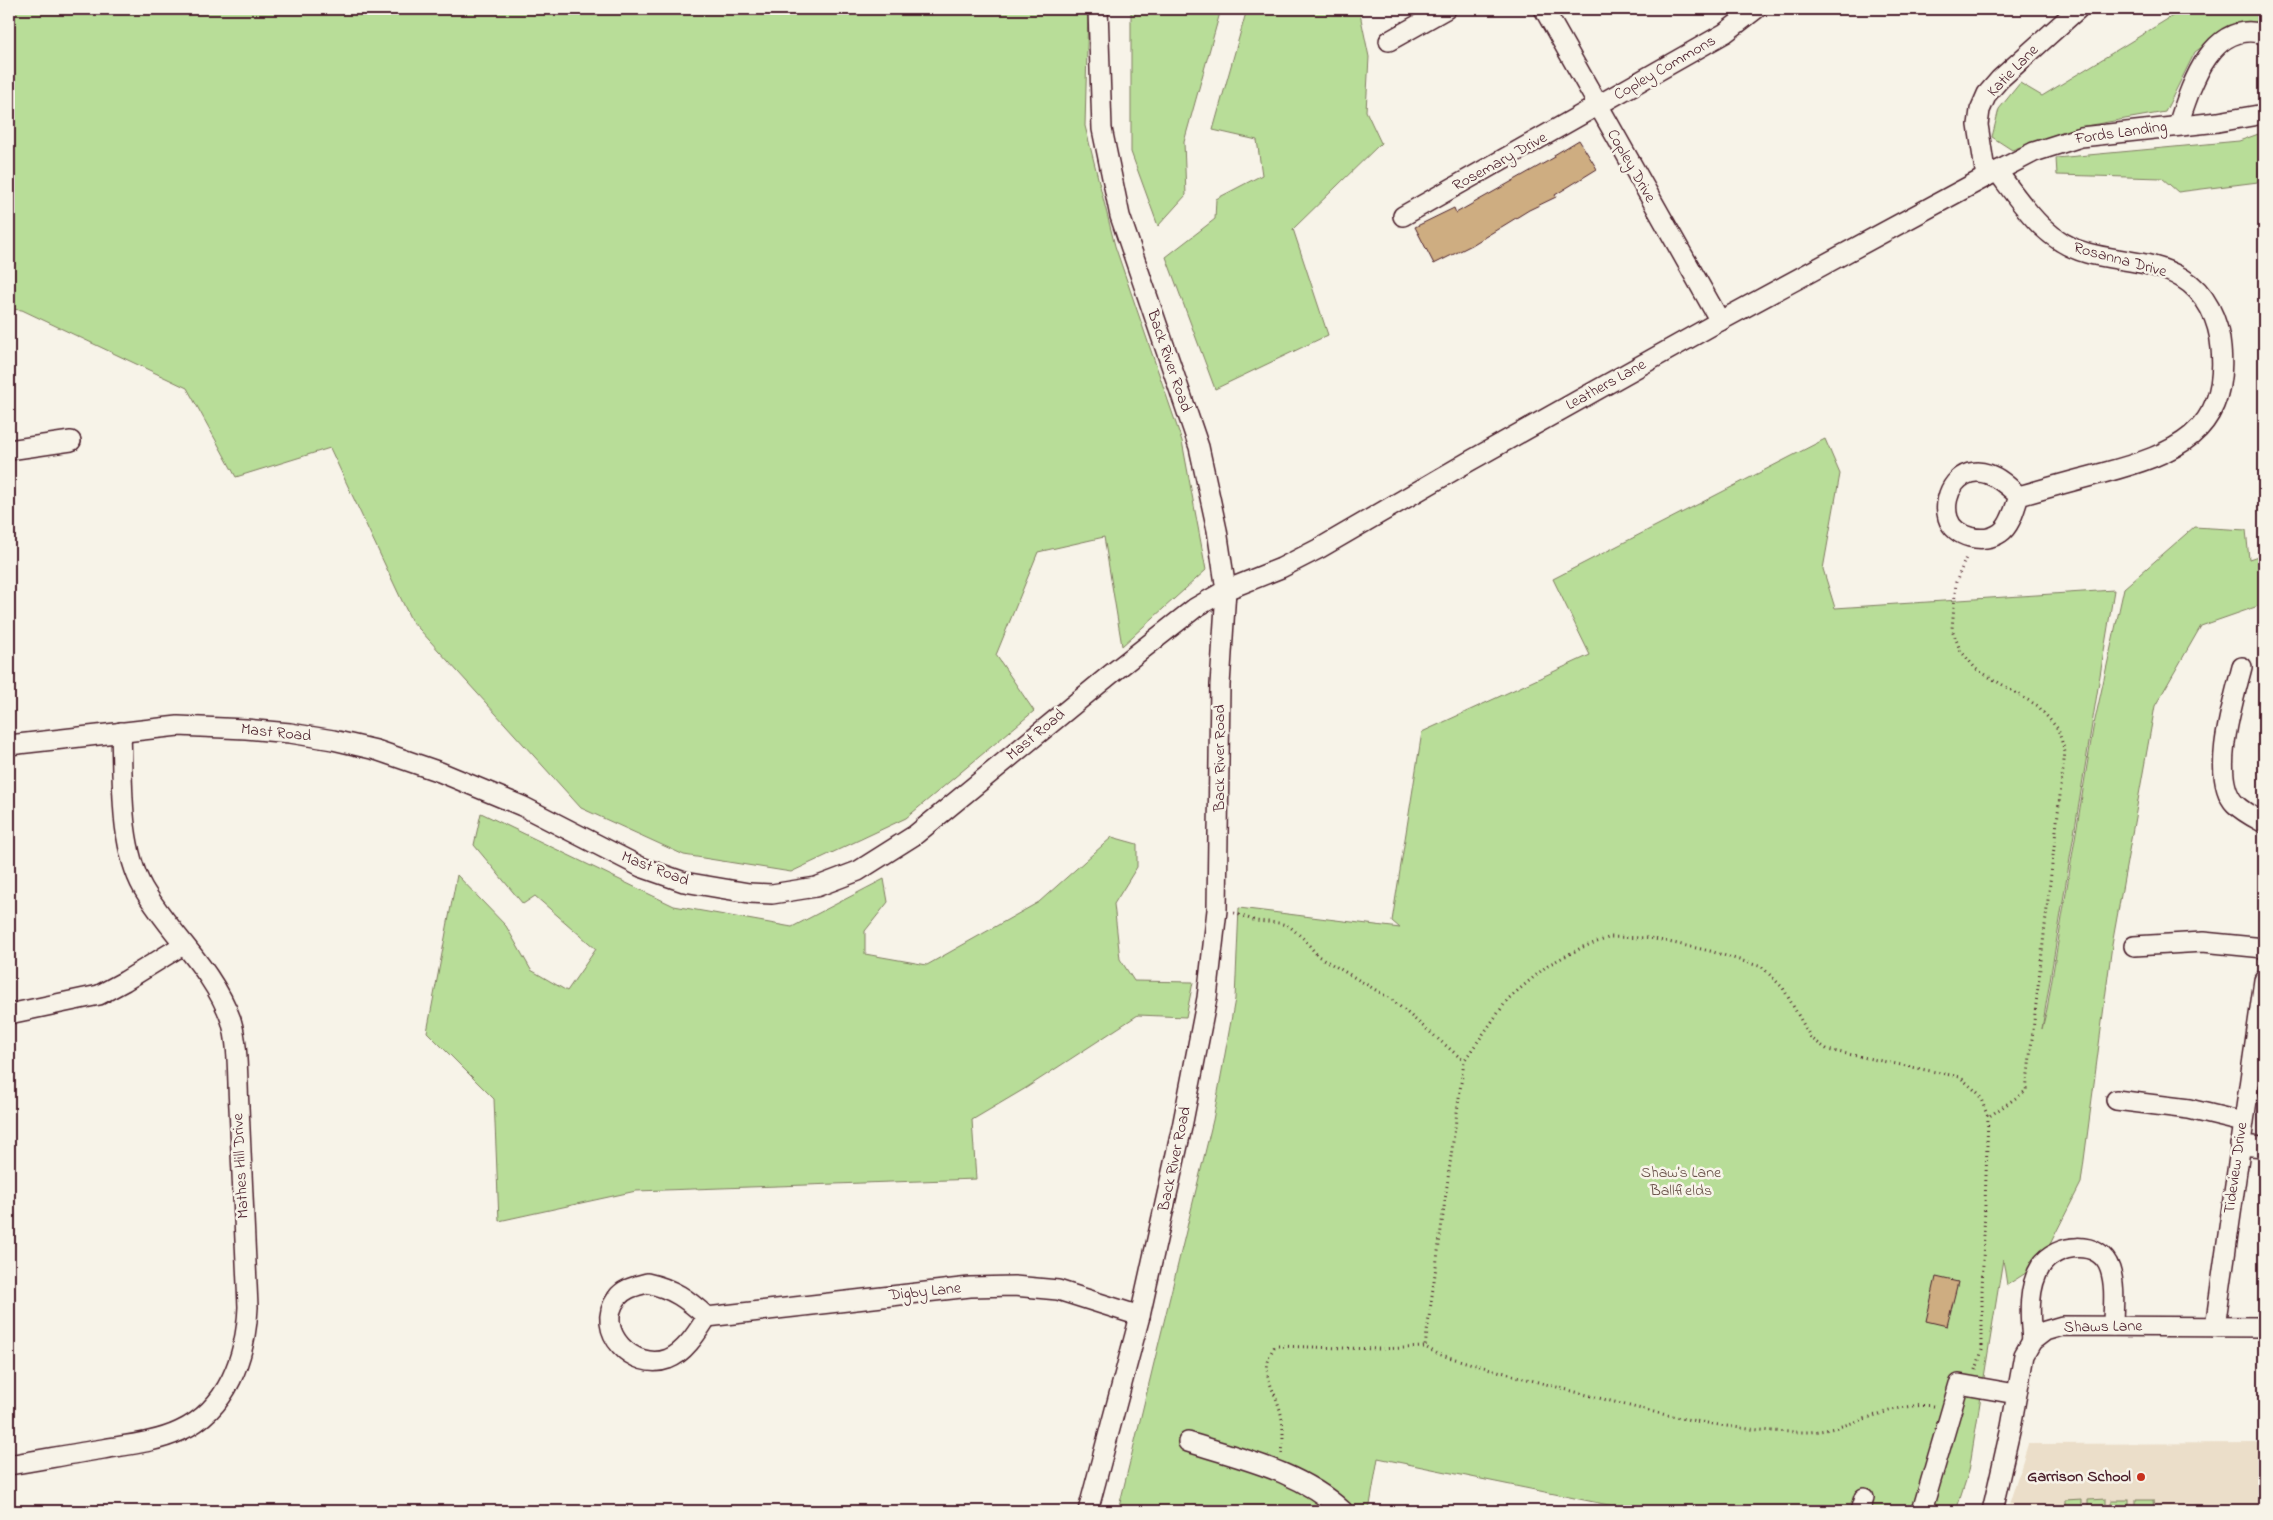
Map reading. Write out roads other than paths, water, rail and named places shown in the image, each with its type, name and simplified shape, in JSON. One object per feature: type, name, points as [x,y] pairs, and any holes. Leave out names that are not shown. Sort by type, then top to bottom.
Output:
[{"type":"street","name":"Back River Road","points":[[1088,1511],[1140,1316],[1198,1051],[1213,954],[1217,900],[1220,685],[1226,590],[1216,522],[1198,447],[1120,216],[1102,129],[1098,9]]},
{"type":"street","points":[[1389,41],[1446,9]]},
{"type":"street","name":"Copley Drive","points":[[1544,9],[1597,107],[1720,321]]},
{"type":"street","name":"Copley Commons","points":[[1597,107],[1725,33],[1756,9]]},
{"type":"street","name":"Katie Lane","points":[[1991,174],[1978,125],[1980,110],[1987,94],[2000,79],[2078,9]]},
{"type":"street","points":[[2178,125],[2199,70],[2210,53],[2226,38],[2240,32],[2255,31],[2264,34]]},
{"type":"street","name":"Rosemary Drive","points":[[1403,216],[1597,107]]},
{"type":"street","name":"Fords Landing","points":[[1991,174],[2034,152],[2081,137],[2250,118],[2264,114]]},
{"type":"street","name":"Leathers Lane","points":[[1226,590],[1281,568],[1320,548],[1468,462],[1720,321],[1991,174]]},
{"type":"street","name":"Rosanna Drive","points":[[1991,174],[2049,235],[2066,245],[2087,253],[2141,262],[2164,269],[2184,279],[2199,292],[2209,308],[2220,341],[2222,359],[2218,396],[2210,413],[2200,427],[2185,442],[2164,454],[2138,464],[2019,496]]},
{"type":"street","points":[[9,450],[71,441]]},
{"type":"street","points":[[1969,473],[1986,473],[2000,479],[2019,496],[2009,522],[2001,533],[1988,538],[1974,538],[1957,531],[1948,519],[1947,505],[1949,492],[1956,480],[1969,473]]},
{"type":"street","name":"Mast Road","points":[[9,745],[178,726],[299,734],[376,750],[440,772],[522,806],[642,867],[684,882],[749,893],[794,892],[816,887],[858,871],[915,835],[1157,636],[1195,608],[1226,590]]},
{"type":"street","points":[[2242,666],[2229,719],[2224,770],[2226,789],[2235,804],[2264,823]]},
{"type":"street","name":"Mathes Hill Drive","points":[[9,1465],[136,1444],[181,1431],[213,1406],[236,1370],[243,1352],[248,1307],[235,1049],[232,1023],[211,978],[183,945],[143,888],[134,867],[128,845],[124,801],[122,732]]},
{"type":"street","points":[[2134,946],[2203,942],[2264,948]]},
{"type":"street","points":[[9,1014],[99,994],[125,981],[183,945]]},
{"type":"street","name":"Tideview Drive","points":[[2214,1327],[2264,980]]},
{"type":"street","points":[[2116,1100],[2189,1109],[2243,1122]]},
{"type":"street","points":[[2240,1145],[2264,1147]]},
{"type":"street","points":[[1992,1511],[2011,1427],[2024,1355],[2032,1341],[2030,1307],[2033,1283],[2041,1265],[2053,1254],[2068,1247],[2084,1248],[2100,1254],[2110,1267],[2114,1285],[2113,1326]]},
{"type":"street","points":[[647,1283],[667,1287],[687,1299],[707,1317],[696,1334],[683,1348],[669,1359],[651,1362],[632,1357],[619,1345],[612,1329],[611,1312],[617,1298],[630,1288],[647,1283]]},
{"type":"street","name":"Digby Lane","points":[[707,1317],[970,1287],[1014,1286],[1058,1290],[1140,1316]]},
{"type":"street","name":"Shaws Lane","points":[[2032,1341],[2046,1331],[2062,1326],[2264,1327]]},
{"type":"street","points":[[1922,1511],[1959,1384],[2016,1394]]},
{"type":"street","points":[[1188,1442],[1297,1478],[1319,1491],[1342,1511]]},
{"type":"place","name":"Garrison School","points":[[2141,1477]]},
{"type":"park label","name":"Shaw’s Lane Ballfields","points":[[1681,1182]]}]
